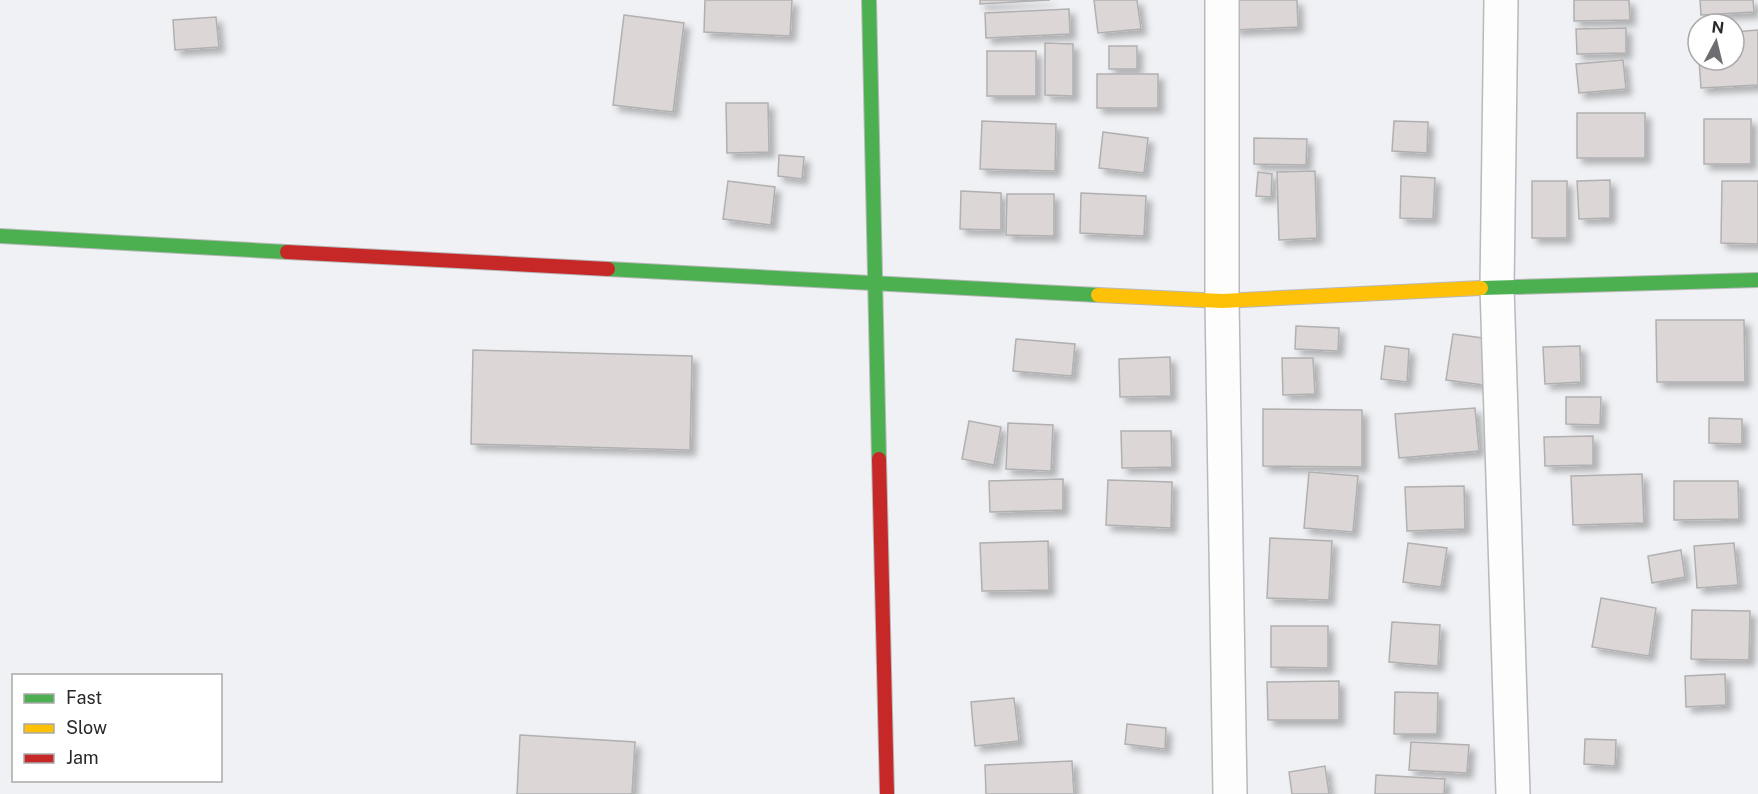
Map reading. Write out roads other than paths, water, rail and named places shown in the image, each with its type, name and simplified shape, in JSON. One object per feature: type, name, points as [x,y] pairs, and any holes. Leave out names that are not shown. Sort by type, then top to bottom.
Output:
[{"type":"street","points":[[869,0],[887,794]]},
{"type":"street","points":[[1222,0],[1222,301],[1230,794]]},
{"type":"street","points":[[1501,0],[1497,287],[1513,794]]},
{"type":"street","points":[[0,236],[1222,301],[1497,287],[1758,280]]}]
